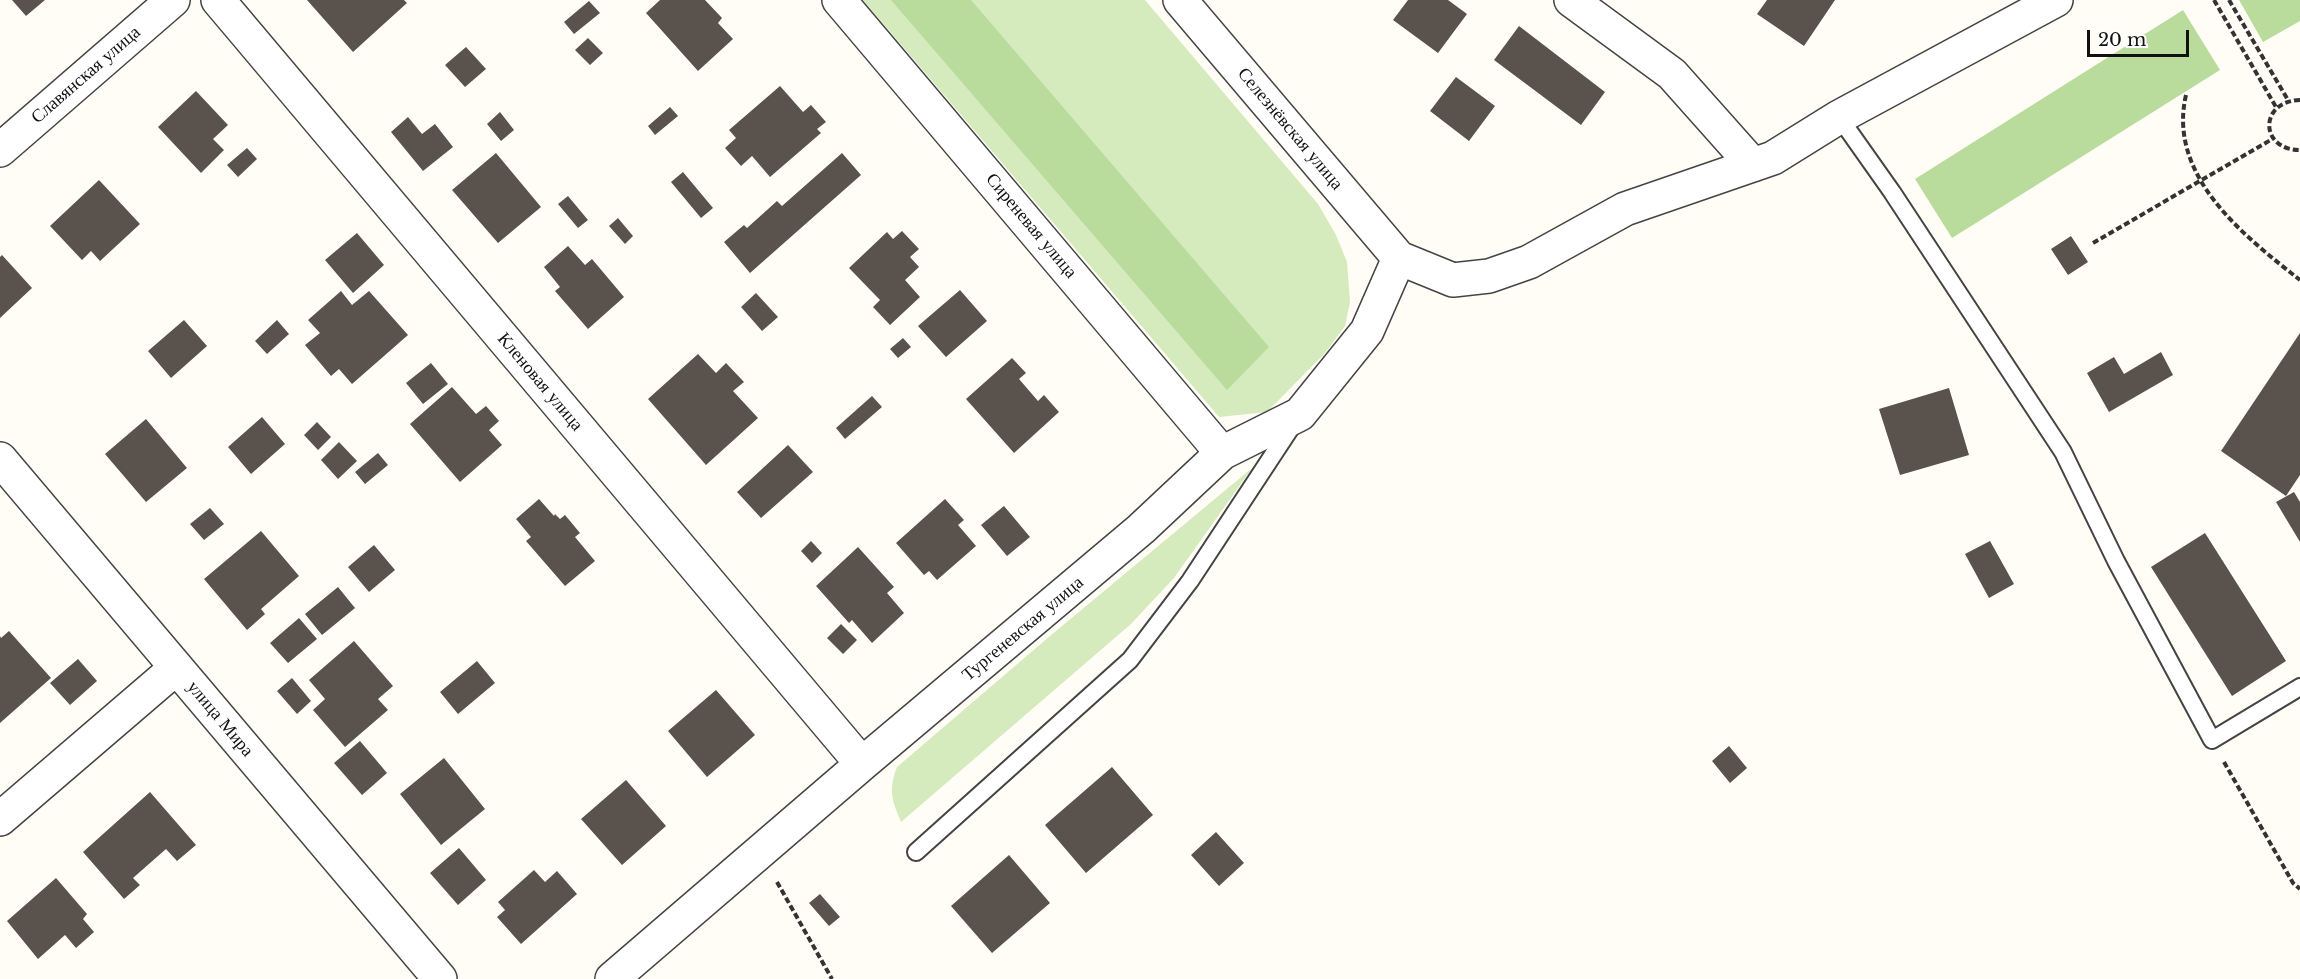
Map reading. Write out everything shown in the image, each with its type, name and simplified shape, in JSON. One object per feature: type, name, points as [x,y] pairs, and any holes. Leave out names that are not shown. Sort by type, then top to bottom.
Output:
[{"type":"street","name":"Славянская улица","points":[[0,150],[172,0]]},
{"type":"street","name":"Кленовая улица","points":[[218,0],[862,764]]},
{"type":"street","name":"Сиреневая улица","points":[[839,0],[1222,453]]},
{"type":"street","name":"Селезнёвская улица","points":[[1180,0],[1399,258]]},
{"type":"street","points":[[1571,0],[1672,74],[1753,165]]},
{"type":"street","points":[[1399,258],[1453,280],[1489,276],[1529,262],[1625,209],[1773,158],[1839,117],[2056,0]]},
{"type":"street","name":"Тургеневская улица","points":[[612,979],[862,764],[1133,536],[1222,453],[1300,414],[1367,331],[1399,258]]},
{"type":"street","name":"улица Мира","points":[[0,459],[440,979]]},
{"type":"street","points":[[0,819],[176,668]]},
{"type":"lane","points":[[1839,117],[1892,192],[2063,452],[2115,561],[2212,740],[2300,687]]},
{"type":"lane","points":[[916,852],[1130,660],[1190,580],[1300,414]]},
{"type":"path","points":[[2214,0],[2276,107]]},
{"type":"path","points":[[2229,0],[2288,100]]},
{"type":"path","points":[[2186,95],[2182,110],[2185,139],[2199,180],[2263,251],[2300,280]]},
{"type":"path","points":[[2300,100],[2288,100],[2276,107],[2270,118],[2270,132],[2276,143],[2288,150],[2300,150]]},
{"type":"path","points":[[2093,243],[2274,138]]},
{"type":"path","points":[[2212,740],[2293,883],[2300,890]]},
{"type":"path","points":[[760,852],[832,979]]},
{"type":"green space","points":[[863,0],[1145,0],[1318,204],[1336,235],[1347,262],[1350,302],[1345,326],[1325,353],[1267,412],[1219,417]]},
{"type":"green space","points":[[891,0],[971,0],[1269,347],[1227,390]]},
{"type":"green space","points":[[2239,0],[2300,0],[2300,21],[2263,42]]},
{"type":"green space","points":[[2183,10],[2220,70],[1952,238],[1915,179]]},
{"type":"green space","points":[[1252,468],[1174,578],[1131,624],[901,822],[892,795],[897,767]]},
{"type":"building","points":[[12,0],[45,0],[26,16]]},
{"type":"building","points":[[307,0],[404,0],[407,3],[353,52]]},
{"type":"building","points":[[660,0],[705,0],[722,18],[718,23],[733,39],[698,71],[646,13]]},
{"type":"building","points":[[1408,0],[1448,0],[1467,14],[1438,53],[1393,20]]},
{"type":"building","points":[[1767,0],[1835,0],[1804,46],[1757,14]]},
{"type":"building","points":[[589,1],[600,13],[574,34],[564,22]]},
{"type":"building","points":[[1519,26],[1605,92],[1581,125],[1494,60]]},
{"type":"building","points":[[588,38],[603,53],[590,65],[575,50]]},
{"type":"building","points":[[466,47],[486,69],[465,87],[445,65]]},
{"type":"building","points":[[1456,77],[1495,106],[1469,141],[1430,111]]},
{"type":"building","points":[[780,86],[803,112],[811,105],[826,122],[817,129],[821,133],[770,177],[752,156],[741,166],[725,148],[736,138],[729,130]]},
{"type":"building","points":[[196,91],[228,125],[213,139],[224,150],[201,173],[158,127]]},
{"type":"building","points":[[670,107],[678,116],[655,135],[648,126]]},
{"type":"building","points":[[500,112],[514,130],[501,141],[487,124]]},
{"type":"building","points":[[408,117],[422,134],[435,124],[453,147],[423,171],[391,132]]},
{"type":"building","points":[[247,148],[257,159],[238,177],[227,165]]},
{"type":"building","points":[[496,153],[541,207],[498,243],[452,190]]},
{"type":"building","points":[[842,153],[861,175],[750,273],[724,242],[744,225],[747,228],[777,201],[782,206]]},
{"type":"building","points":[[683,172],[713,208],[701,218],[671,182]]},
{"type":"building","points":[[99,180],[140,224],[100,261],[91,251],[82,260],[50,226]]},
{"type":"building","points":[[568,196],[588,220],[578,228],[558,204]]},
{"type":"building","points":[[618,218],[633,236],[625,244],[609,226]]},
{"type":"building","points":[[902,231],[919,249],[910,257],[919,267],[905,280],[920,297],[890,325],[873,307],[880,300],[849,268],[887,232],[893,239]]},
{"type":"building","points":[[357,233],[384,265],[353,293],[325,260]]},
{"type":"building","points":[[2071,236],[2088,262],[2068,275],[2051,249]]},
{"type":"building","points":[[568,246],[585,265],[592,259],[624,297],[588,329],[555,291],[560,287],[544,267]]},
{"type":"building","points":[[2,255],[32,288],[0,318],[0,257]]},
{"type":"building","points":[[960,290],[987,321],[946,357],[918,326]]},
{"type":"building","points":[[341,291],[352,305],[369,291],[408,335],[352,384],[339,369],[331,376],[305,345],[320,333],[308,320]]},
{"type":"building","points":[[756,293],[778,317],[762,331],[741,307]]},
{"type":"building","points":[[184,320],[207,346],[171,378],[148,351]]},
{"type":"building","points":[[277,320],[289,334],[267,354],[255,341]]},
{"type":"building","points":[[2300,333],[2300,475],[2286,496],[2221,451]]},
{"type":"building","points":[[903,338],[911,347],[898,358],[890,349]]},
{"type":"building","points":[[2161,352],[2173,375],[2109,412],[2087,373],[2114,357],[2124,374]]},
{"type":"building","points":[[698,354],[716,373],[726,363],[744,382],[733,391],[758,418],[706,465],[648,399]]},
{"type":"building","points":[[1012,358],[1026,373],[1019,379],[1038,401],[1044,395],[1059,412],[1014,453],[966,399]]},
{"type":"building","points":[[431,363],[448,384],[423,404],[406,383]]},
{"type":"building","points":[[452,387],[476,414],[486,406],[499,421],[489,430],[502,445],[460,482],[410,424]]},
{"type":"building","points":[[1949,388],[1969,455],[1900,475],[1879,409]]},
{"type":"building","points":[[872,396],[882,407],[845,439],[836,428]]},
{"type":"building","points":[[262,417],[285,444],[251,474],[228,447]]},
{"type":"building","points":[[146,419],[187,468],[146,502],[105,454]]},
{"type":"building","points":[[317,422],[331,437],[318,450],[304,435]]},
{"type":"building","points":[[339,442],[357,461],[338,479],[321,460]]},
{"type":"building","points":[[788,445],[813,472],[761,518],[737,492]]},
{"type":"building","points":[[378,453],[388,465],[365,484],[355,472]]},
{"type":"building","points":[[2294,492],[2300,502],[2300,542],[2276,502]]},
{"type":"building","points":[[539,499],[554,516],[555,514],[560,519],[565,515],[580,533],[575,537],[595,561],[565,586],[526,541],[531,537],[516,519]]},
{"type":"building","points":[[945,499],[964,520],[958,525],[976,546],[937,580],[929,571],[924,575],[896,543]]},
{"type":"building","points":[[1004,506],[1030,537],[1007,556],[981,525]]},
{"type":"building","points":[[210,508],[224,524],[204,540],[190,524]]},
{"type":"building","points":[[261,531],[299,576],[261,609],[265,614],[247,630],[204,579]]},
{"type":"building","points":[[2205,533],[2286,661],[2232,696],[2151,567]]},
{"type":"building","points":[[811,541],[822,553],[812,563],[801,551]]},
{"type":"building","points":[[1990,541],[2014,584],[1989,598],[1965,554]]},
{"type":"building","points":[[374,545],[395,570],[369,592],[348,567]]},
{"type":"building","points":[[858,547],[894,587],[887,593],[904,613],[872,643],[852,620],[849,623],[816,586]]},
{"type":"building","points":[[338,587],[355,608],[322,635],[305,614]]},
{"type":"building","points":[[299,618],[317,639],[288,663],[270,643]]},
{"type":"building","points":[[841,624],[857,640],[843,654],[827,638]]},
{"type":"building","points":[[9,631],[51,678],[0,723],[0,636],[1,638]]},
{"type":"building","points":[[354,641],[393,686],[378,699],[388,710],[345,747],[313,710],[325,699],[309,680]]},
{"type":"building","points":[[78,659],[97,681],[70,705],[50,683]]},
{"type":"building","points":[[477,661],[495,683],[458,714],[440,692]]},
{"type":"building","points":[[292,678],[311,701],[297,714],[277,691]]},
{"type":"building","points":[[716,690],[755,735],[707,777],[668,731]]},
{"type":"building","points":[[360,741],[387,773],[362,795],[334,763]]},
{"type":"building","points":[[1729,746],[1747,768],[1730,783],[1712,761]]},
{"type":"building","points":[[444,758],[485,809],[441,845],[400,794]]},
{"type":"building","points":[[1112,767],[1153,815],[1086,873],[1045,825]]},
{"type":"building","points":[[626,780],[666,826],[622,865],[581,819]]},
{"type":"building","points":[[150,792],[196,845],[177,861],[166,849],[133,878],[140,885],[124,899],[83,852]]},
{"type":"building","points":[[1216,832],[1244,863],[1219,886],[1191,855]]},
{"type":"building","points":[[459,848],[486,880],[458,905],[430,873]]},
{"type":"building","points":[[1009,855],[1050,903],[992,953],[951,906]]},
{"type":"building","points":[[534,870],[545,882],[557,871],[577,894],[521,944],[497,917],[505,910],[498,902]]},
{"type":"building","points":[[56,878],[87,914],[83,919],[94,932],[76,948],[65,935],[38,959],[7,921]]},
{"type":"building","points":[[820,894],[840,917],[829,926],[809,903]]}]
